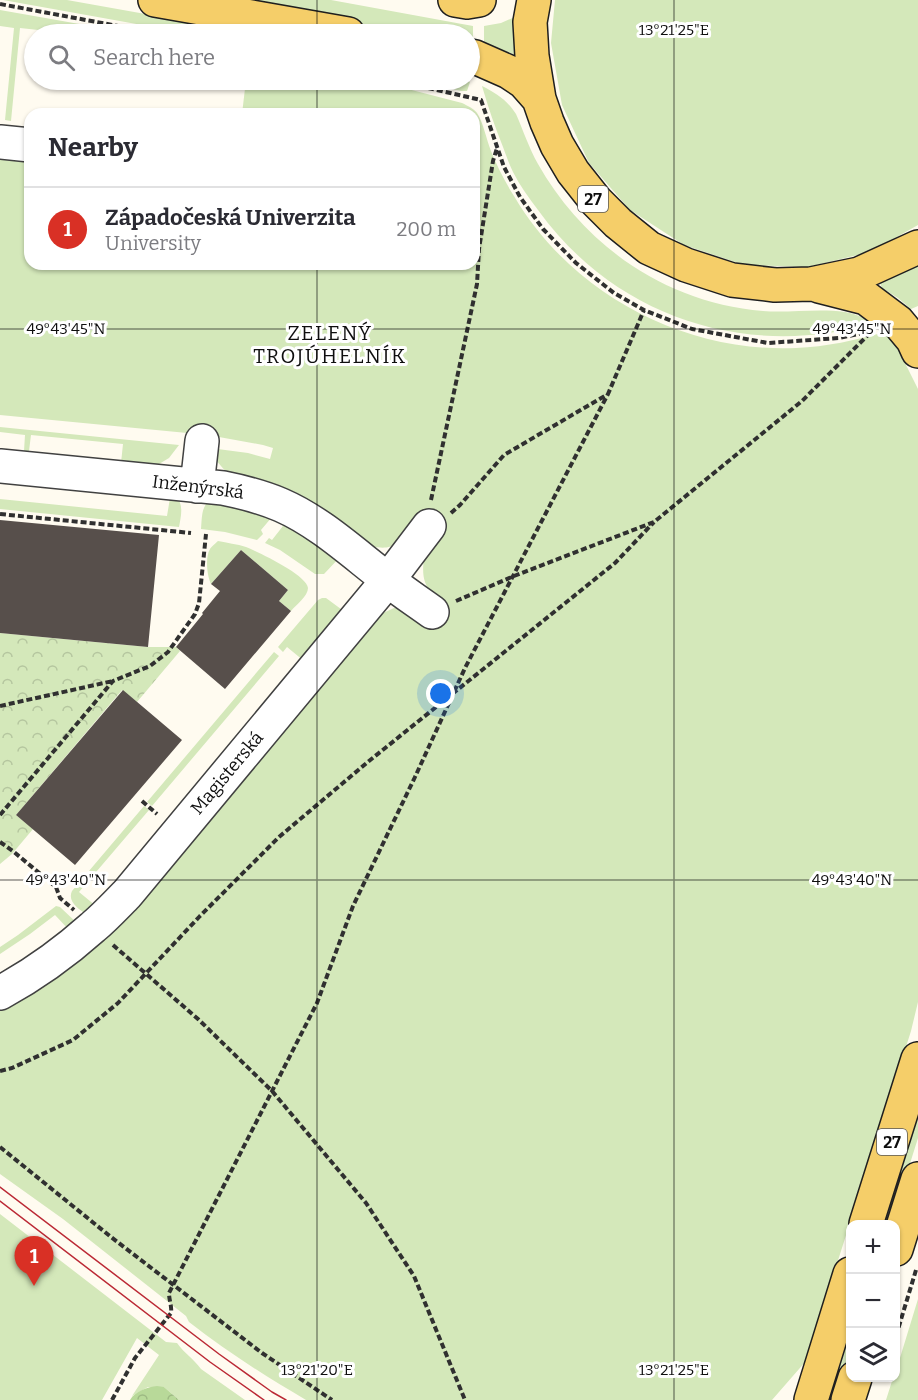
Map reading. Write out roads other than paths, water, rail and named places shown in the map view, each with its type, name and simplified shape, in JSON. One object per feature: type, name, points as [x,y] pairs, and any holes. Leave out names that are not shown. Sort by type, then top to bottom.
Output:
[{"type":"main road","points":[[155,0],[291,24]]},
{"type":"main road","points":[[454,0],[467,2],[479,0]]},
{"type":"main road","name":"27","points":[[534,0],[530,22],[531,56],[539,99],[547,122],[573,172],[596,201],[618,223],[649,248],[686,265],[732,280],[775,285],[811,284],[866,298],[898,322],[914,340],[918,351]]},
{"type":"main road","points":[[480,59],[509,72],[524,82],[539,99]]},
{"type":"main road","points":[[811,284],[859,274],[918,247]]},
{"type":"main road","name":"27","points":[[867,1220],[918,1059]]},
{"type":"main road","name":"27","points":[[900,1237],[918,1179]]},
{"type":"main road","points":[[811,1400],[846,1287]]},
{"type":"main road","points":[[848,1400],[853,1382]]},
{"type":"street","points":[[0,142],[24,144]]},
{"type":"street","points":[[196,486],[202,441]]},
{"type":"street","name":"Inženýrská","points":[[0,466],[223,488],[250,494],[281,505],[309,520],[432,612]]},
{"type":"street","name":"Magisterská","points":[[0,993],[48,963],[93,927],[127,894],[388,580],[422,535]]},
{"type":"tram line","points":[[0,1187],[219,1354],[286,1400]]},
{"type":"tram line","points":[[0,1201],[210,1362],[264,1400]]},
{"type":"place","name":"Západočeská Univerzita","points":[[34,1286]]},
{"type":"district","name":"ZELENÝ TROJÚHELNÍK","points":[[330,344]]}]
